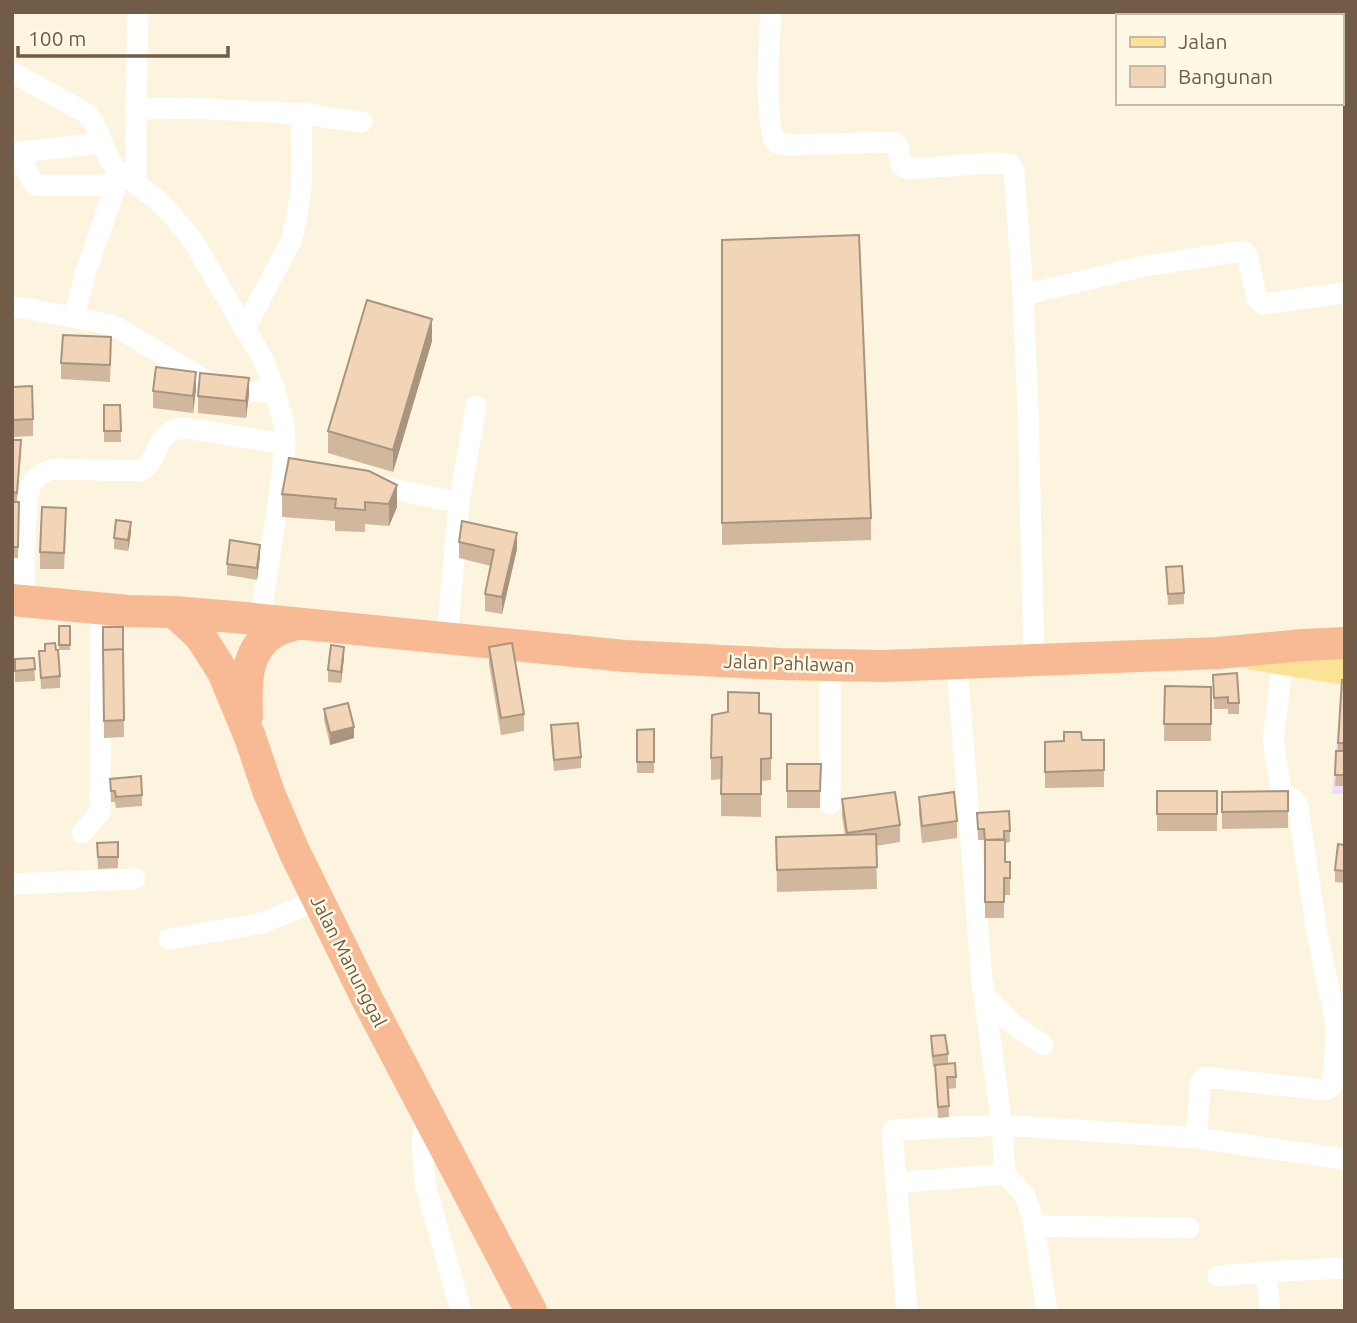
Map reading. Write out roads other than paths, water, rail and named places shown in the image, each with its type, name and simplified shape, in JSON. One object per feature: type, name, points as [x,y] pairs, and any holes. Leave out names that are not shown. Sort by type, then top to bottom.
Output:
[{"type":"highway","name":"Jalan Pahlawan","points":[[24,601],[128,611],[174,612],[625,656],[708,661],[957,665],[1219,653]]},
{"type":"highway","name":"Jalan Manunggal","points":[[174,612],[200,636],[223,672],[250,737],[269,793],[318,900],[427,1115],[531,1311]]},
{"type":"highway","points":[[250,737],[247,704],[252,655],[261,642],[275,632],[297,624]]},
{"type":"highway","points":[[1219,653],[1345,643]]},
{"type":"main road","name":"Jalan Pahlawan","points":[[1219,653],[1345,672]]},
{"type":"street","points":[[74,317],[86,271],[124,180],[136,109],[138,12]]},
{"type":"street","points":[[771,12],[768,98],[771,135],[776,143],[788,145],[895,142],[898,145],[901,164],[909,169],[1010,164],[1014,174],[1023,295],[1034,661]]},
{"type":"street","points":[[12,72],[86,113],[93,122],[111,162],[124,180],[163,205],[191,238],[262,359],[284,424],[289,477],[247,619]]},
{"type":"street","points":[[136,109],[193,108],[306,113],[362,122]]},
{"type":"street","points":[[245,328],[291,241],[301,189],[302,114]]},
{"type":"street","points":[[103,142],[18,152],[28,176],[36,185],[124,180]]},
{"type":"street","points":[[1023,295],[1140,267],[1242,251],[1247,254],[1257,299],[1262,304],[1345,293]]},
{"type":"street","points":[[12,307],[113,325],[222,388],[245,392],[275,391]]},
{"type":"street","points":[[447,639],[459,503],[476,406]]},
{"type":"street","points":[[24,601],[27,508],[35,479],[44,472],[56,469],[140,471],[149,464],[165,435],[176,429],[185,428],[285,444]]},
{"type":"street","points":[[348,483],[388,488],[459,503]]},
{"type":"street","points":[[82,834],[100,812],[102,607]]},
{"type":"street","points":[[1197,1138],[1200,1083],[1205,1077],[1324,1090],[1334,1084],[1335,1018],[1317,933],[1297,807],[1295,801],[1281,791],[1273,740],[1283,661]]},
{"type":"street","points":[[830,665],[830,804]]},
{"type":"street","points":[[957,665],[982,981],[1002,1125],[1005,1174],[1025,1195],[1034,1226],[1047,1311]]},
{"type":"street","points":[[12,884],[135,879]]},
{"type":"street","points":[[169,940],[262,923],[318,900]]},
{"type":"street","points":[[986,997],[1012,1023],[1043,1045]]},
{"type":"street","points":[[427,1115],[422,1140],[425,1184],[461,1311]]},
{"type":"street","points":[[907,1311],[893,1130],[1002,1125],[1197,1138],[1345,1160]]},
{"type":"street","points":[[896,1183],[1005,1174]]},
{"type":"street","points":[[1034,1226],[1189,1228]]},
{"type":"street","points":[[1218,1276],[1345,1268]]},
{"type":"street","points":[[1266,1272],[1270,1311]]}]
